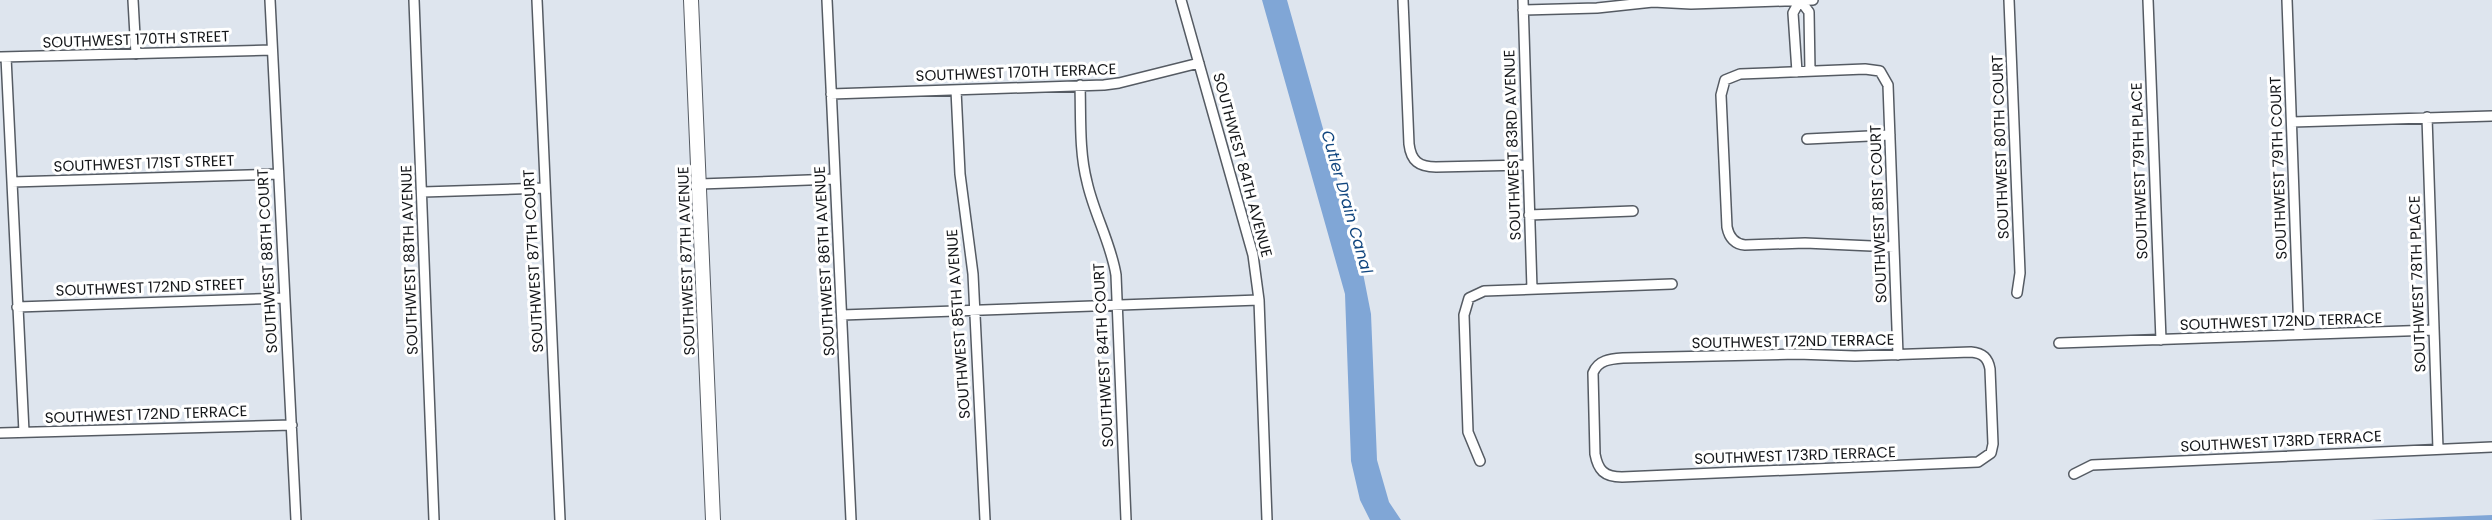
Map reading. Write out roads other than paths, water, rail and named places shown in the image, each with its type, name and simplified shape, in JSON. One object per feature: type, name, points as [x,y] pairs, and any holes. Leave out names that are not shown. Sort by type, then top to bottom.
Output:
[{"type":"street","points":[[133,0],[136,54]]},
{"type":"street","name":"SOUTHWEST 88TH COURT","points":[[270,0],[296,520]]},
{"type":"street","name":"SOUTHWEST 88TH AVENUE","points":[[414,0],[434,520]]},
{"type":"street","name":"SOUTHWEST 87TH COURT","points":[[537,0],[560,520]]},
{"type":"street","name":"SOUTHWEST 87TH AVENUE","points":[[691,0],[713,520]]},
{"type":"street","name":"SOUTHWEST 86TH AVENUE","points":[[828,0],[851,520]]},
{"type":"street","name":"SOUTHWEST 84TH AVENUE","points":[[1181,0],[1248,235],[1255,267],[1259,300],[1267,520]]},
{"type":"street","points":[[1403,0],[1409,144],[1414,160],[1423,166],[1436,167],[1528,165]]},
{"type":"street","points":[[1800,0],[1809,12],[1810,71],[1740,74],[1725,80],[1722,89],[1727,227],[1732,240],[1745,245],[1805,243],[1894,247]]},
{"type":"street","points":[[1797,72],[1793,13],[1800,0]]},
{"type":"street","points":[[1523,5],[1597,8],[1660,1],[1681,5],[1813,0]]},
{"type":"street","name":"SOUTHWEST 80TH COURT","points":[[2009,0],[2020,273],[2017,293]]},
{"type":"street","name":"SOUTHWEST 79TH PLACE","points":[[2148,0],[2161,340]]},
{"type":"street","name":"SOUTHWEST 79TH COURT","points":[[2287,0],[2299,334]]},
{"type":"street","name":"SOUTHWEST 83RD AVENUE","points":[[1523,5],[1532,289]]},
{"type":"street","name":"SOUTHWEST 170TH STREET","points":[[3,57],[272,50]]},
{"type":"street","points":[[3,57],[12,182],[24,432]]},
{"type":"street","name":"SOUTHWEST 170TH TERRACE","points":[[831,94],[1119,83],[1199,63]]},
{"type":"street","name":"SOUTHWEST 81ST COURT","points":[[1810,71],[1875,69],[1883,74],[1888,85],[1898,355]]},
{"type":"street","name":"SOUTHWEST 84TH COURT","points":[[1080,85],[1084,168],[1090,194],[1112,256],[1117,305],[1126,520]]},
{"type":"street","name":"SOUTHWEST 85TH AVENUE","points":[[956,90],[960,174],[971,258],[985,520]]},
{"type":"street","points":[[2292,122],[2492,116]]},
{"type":"street","name":"SOUTHWEST 78TH PLACE","points":[[2427,117],[2438,449]]},
{"type":"street","points":[[1807,139],[1890,135]]},
{"type":"street","name":"SOUTHWEST 171ST STREET","points":[[12,182],[277,174]]},
{"type":"street","points":[[700,184],[835,178]]},
{"type":"street","points":[[423,192],[545,188]]},
{"type":"street","points":[[1529,215],[1634,211]]},
{"type":"street","points":[[1480,461],[1468,432],[1464,315],[1469,298],[1484,291],[1672,284]]},
{"type":"street","name":"SOUTHWEST 172ND STREET","points":[[17,307],[284,298]]},
{"type":"street","points":[[842,315],[1259,300]]},
{"type":"street","name":"SOUTHWEST 172ND TERRACE","points":[[2059,344],[2433,330]]},
{"type":"street","name":"SOUTHWEST 172ND TERRACE","points":[[1603,473],[1596,460],[1593,374],[1599,363],[1623,358],[1806,354],[1855,356],[1971,352],[1982,354],[1990,369],[1993,444],[1988,456]]},
{"type":"street","name":"SOUTHWEST 172ND TERRACE","points":[[0,433],[292,425]]},
{"type":"street","name":"SOUTHWEST 173RD TERRACE","points":[[2074,474],[2092,465],[2492,447]]},
{"type":"street","name":"SOUTHWEST 173RD TERRACE","points":[[1603,473],[1608,476],[1622,477],[1755,472],[1974,462],[1988,456]]},
{"type":"water","points":[[1262,0],[1287,0],[1362,268],[1371,314],[1377,460],[1389,502],[1401,520],[1370,520],[1360,500],[1351,461],[1345,294]]},
{"type":"water","points":[[2492,515],[2492,520],[2371,520]]},
{"type":"water label","name":"Cutler Drain Canal","points":[[1347,202]]}]
